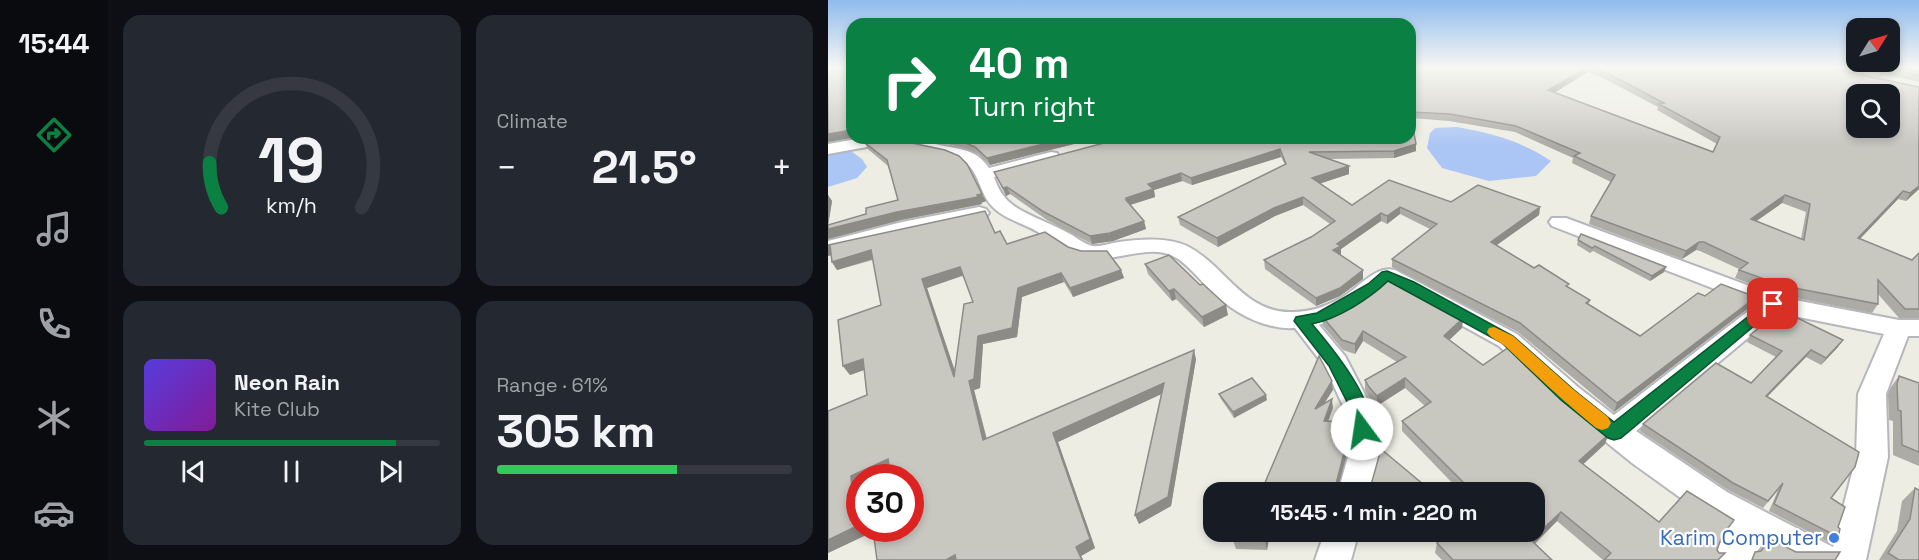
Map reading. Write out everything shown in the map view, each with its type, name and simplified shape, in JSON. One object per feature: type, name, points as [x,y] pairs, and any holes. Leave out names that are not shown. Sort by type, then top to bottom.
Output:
[{"type":"street","points":[[828,149],[855,144]]},
{"type":"street","points":[[918,144],[949,150],[969,157],[984,174],[994,197],[1004,208],[1044,227],[1075,246],[1093,253],[1123,248],[1176,249],[1251,311],[1293,323],[1321,317],[1373,287],[1387,275],[1409,285],[1508,340],[1568,395],[1614,432],[1715,503],[1821,560]]},
{"type":"street","points":[[984,174],[1069,153]]},
{"type":"street","points":[[828,248],[902,228],[1004,208]]},
{"type":"street","points":[[1559,222],[1773,304],[1909,328],[1872,394],[1872,457],[1848,560]]},
{"type":"street","points":[[1614,432],[1773,304]]},
{"type":"street","points":[[1302,321],[1336,363],[1358,408],[1365,450],[1357,482]]},
{"type":"street","points":[[1730,560],[1755,525]]},
{"type":"street","points":[[1333,560],[1339,542]]},
{"type":"water","points":[[1457,127],[1506,139],[1551,161],[1536,176],[1489,181],[1442,168],[1427,148],[1430,133],[1435,128]]},
{"type":"water","points":[[848,149],[862,159],[867,167],[857,178],[828,187],[828,151]]},
{"type":"building","points":[[828,93],[846,93],[846,131],[828,134]]},
{"type":"building","points":[[1416,93],[1556,93],[1713,152],[1720,137],[1659,104],[1664,103],[1645,93],[1846,93],[1846,138],[1900,138],[1900,93],[1919,93],[1919,186],[1910,193],[1903,191],[1858,238],[1912,260],[1919,253],[1919,309],[1905,309],[1878,280],[1878,304],[1784,286],[1739,270],[1748,263],[1704,242],[1699,242],[1686,251],[1591,216],[1615,175],[1574,156],[1580,153],[1516,126],[1450,114],[1416,112]],"holes":[[[1785,195],[1810,204],[1804,240],[1751,219]]]},
{"type":"building","points":[[867,144],[917,144],[945,150],[959,156],[967,164],[982,194],[977,195],[978,197],[897,212],[828,229],[828,225],[866,214],[866,208],[898,200],[887,160]]},
{"type":"building","points":[[968,144],[1044,144],[987,158]]},
{"type":"building","points":[[1100,144],[1416,144],[1394,151],[1309,152],[1349,166],[1312,178],[1352,205],[1389,180],[1451,202],[1478,185],[1540,207],[1491,242],[1534,268],[1539,265],[1569,284],[1566,286],[1590,300],[1586,303],[1640,336],[1698,293],[1705,296],[1721,284],[1756,297],[1617,403],[1520,323],[1392,259],[1437,224],[1400,207],[1387,216],[1381,213],[1337,244],[1341,246],[1333,250],[1363,270],[1340,288],[1316,298],[1264,260],[1311,237],[1335,221],[1303,197],[1274,208],[1217,238],[1178,217],[1286,164],[1280,149],[1191,178],[1181,173],[1148,184],[1153,189],[1126,198],[1144,221],[1110,233],[1090,236],[1044,212],[1007,187],[1003,188],[994,172]]},
{"type":"building","points":[[985,211],[995,233],[1000,231],[1007,244],[1045,232],[1068,247],[1081,251],[1107,251],[1121,270],[1070,288],[1061,273],[1018,288],[1012,328],[978,336],[974,379],[969,381],[983,440],[1194,350],[1168,497],[1135,515],[1164,383],[1053,433],[1090,539],[1076,547],[1082,560],[956,560],[955,555],[946,560],[877,560],[875,542],[924,542],[924,464],[889,464],[888,459],[877,464],[846,464],[846,531],[828,540],[828,411],[867,395],[863,359],[843,366],[838,320],[881,305],[871,250],[832,262],[830,245],[828,245]],"holes":[[[960,267],[973,302],[964,304],[954,377],[922,279]]]},
{"type":"building","points":[[1581,234],[1666,267],[1652,276],[1595,246],[1592,248],[1578,240]]},
{"type":"building","points":[[1169,255],[1200,285],[1203,284],[1226,305],[1202,317],[1174,289],[1169,291],[1145,264]]},
{"type":"building","points":[[1389,278],[1463,318],[1444,336],[1483,365],[1509,347],[1559,395],[1609,434],[1579,461],[1659,522],[1687,491],[1734,520],[1722,536],[1717,550],[1719,553],[1725,553],[1718,560],[1604,560],[1611,553],[1561,512],[1545,527],[1545,482],[1463,482],[1402,421],[1431,402],[1405,378],[1377,396],[1365,380],[1406,357],[1363,331],[1355,344],[1342,340],[1322,316],[1357,301]]},
{"type":"building","points":[[1781,310],[1843,340],[1826,358],[1811,350],[1766,396],[1859,452],[1855,467],[1831,498],[1845,507],[1838,527],[1840,529],[1838,537],[1774,504],[1783,483],[1768,501],[1733,483],[1643,424],[1716,363],[1751,383],[1782,351],[1750,335]]},
{"type":"building","points":[[1319,356],[1332,381],[1315,409],[1332,399],[1324,421],[1345,422],[1347,441],[1337,482],[1265,482]]},
{"type":"building","points":[[1899,376],[1919,383],[1919,452],[1902,445],[1901,411],[1898,410]]},
{"type":"building","points":[[1252,378],[1266,395],[1233,412],[1219,394]]},
{"type":"building","points":[[1381,449],[1420,482],[1372,482]]},
{"type":"building","points":[[1915,488],[1919,490],[1919,560],[1899,560],[1888,553],[1910,519]]},
{"type":"building","points":[[1770,539],[1796,552],[1840,552],[1835,560],[1752,560],[1755,552],[1761,551]]},
{"type":"building","points":[[1533,542],[1552,560],[1453,560],[1437,543]]},
{"type":"slow traffic","points":[[1494,332],[1508,340],[1602,423]]},
{"type":"place","name":"Karim Computer","points":[[1834,538]]},
{"type":"route","points":[[1362,429],[1358,408],[1336,363],[1302,321],[1321,317],[1347,303],[1373,287],[1387,275],[1508,340],[1568,395],[1614,432],[1773,304]]}]
